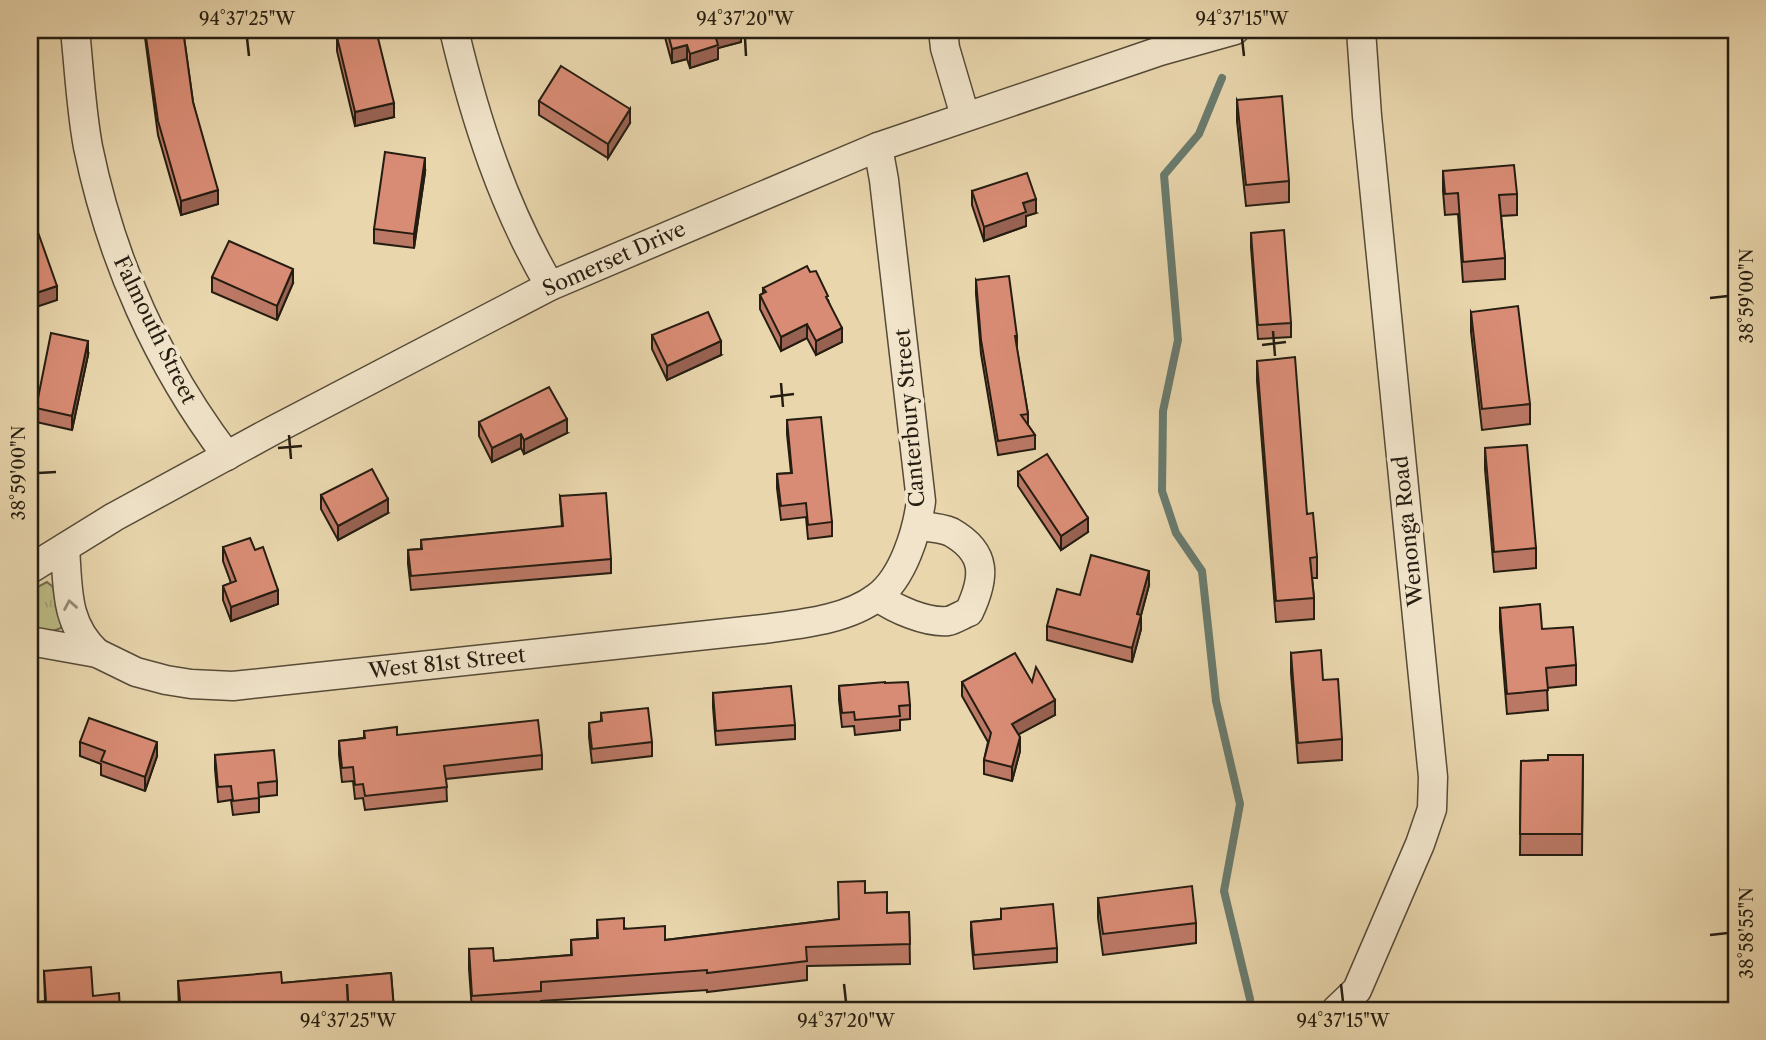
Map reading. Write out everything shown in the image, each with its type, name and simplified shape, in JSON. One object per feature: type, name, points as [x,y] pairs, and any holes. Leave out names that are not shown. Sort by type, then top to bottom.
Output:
[{"type":"street","name":"Falmouth Street","points":[[75,30],[88,144],[103,212],[127,282],[170,370],[198,417],[227,456]]},
{"type":"street","points":[[454,30],[469,94],[498,179],[526,245],[550,286]]},
{"type":"street","points":[[943,30],[945,48],[965,116]]},
{"type":"street","name":"Somerset Drive","points":[[30,569],[114,517],[550,286],[878,147],[1160,51],[1235,30]]},
{"type":"street","name":"Wenonga Road","points":[[1336,1010],[1357,990],[1420,844],[1432,809],[1433,777],[1368,129],[1361,30]]},
{"type":"street","name":"Canterbury Street","points":[[802,624],[848,611],[878,597],[894,577],[910,549],[918,526],[921,502],[919,482],[878,147]]},
{"type":"street","points":[[878,597],[911,615],[948,621],[969,612],[979,590],[982,566],[971,548],[949,531],[918,526]]},
{"type":"street","name":"West 81st Street","points":[[65,548],[69,601],[74,625],[83,640],[97,653]]},
{"type":"street","name":"West 81st Street","points":[[30,640],[97,653],[136,672],[166,680],[233,686],[802,624]]},
{"type":"green space","points":[[47,582],[53,587],[61,624],[61,628],[53,631],[30,628],[30,591]]},
{"type":"building","points":[[145,30],[183,30],[193,102],[218,190],[181,201],[158,121]]},
{"type":"building","points":[[376,30],[394,103],[355,112],[337,37]]},
{"type":"building","points":[[667,30],[734,30],[715,35],[718,45],[690,54],[687,45],[672,49]]},
{"type":"building","points":[[561,66],[630,109],[608,144],[539,101]]},
{"type":"building","points":[[1282,96],[1289,181],[1246,185],[1237,100]]},
{"type":"building","points":[[385,152],[425,158],[414,234],[374,229]]},
{"type":"building","points":[[1514,165],[1517,194],[1499,195],[1505,258],[1463,262],[1458,193],[1445,194],[1443,171]]},
{"type":"building","points":[[1027,173],[1036,199],[1023,203],[1026,212],[984,227],[972,191]]},
{"type":"building","points":[[34,221],[57,286],[30,295],[30,223]]},
{"type":"building","points":[[1284,230],[1291,323],[1258,325],[1251,233]]},
{"type":"building","points":[[229,241],[293,269],[277,306],[212,277]]},
{"type":"building","points":[[807,266],[810,272],[816,271],[842,328],[816,341],[807,324],[781,337],[760,295],[766,292],[763,288]]},
{"type":"building","points":[[1009,276],[1015,336],[1028,414],[1021,415],[1035,435],[998,441],[981,340],[976,280]]},
{"type":"building","points":[[1518,306],[1530,404],[1482,409],[1471,312]]},
{"type":"building","points":[[708,312],[721,341],[667,366],[652,335]]},
{"type":"building","points":[[51,333],[88,341],[72,416],[36,408]]},
{"type":"building","points":[[1295,357],[1307,514],[1313,513],[1317,557],[1310,558],[1314,598],[1276,601],[1257,361]]},
{"type":"building","points":[[549,387],[567,419],[524,440],[521,434],[492,448],[479,422]]},
{"type":"building","points":[[821,417],[832,522],[808,525],[806,503],[781,506],[777,474],[792,473],[787,420]]},
{"type":"building","points":[[1527,445],[1536,548],[1494,552],[1485,448]]},
{"type":"building","points":[[1047,454],[1088,518],[1061,536],[1018,472]]},
{"type":"building","points":[[372,469],[388,499],[338,526],[321,495]]},
{"type":"building","points":[[606,493],[611,559],[411,576],[408,550],[422,549],[421,540],[563,526],[560,496]]},
{"type":"building","points":[[250,538],[255,550],[263,547],[278,590],[231,607],[223,586],[236,581],[223,547]]},
{"type":"building","points":[[1091,555],[1149,571],[1137,614],[1141,615],[1132,648],[1047,626],[1057,589],[1080,595]]},
{"type":"building","points":[[1540,604],[1542,629],[1573,627],[1576,665],[1546,668],[1548,690],[1507,694],[1500,608]]},
{"type":"building","points":[[1321,650],[1323,680],[1338,679],[1342,739],[1298,743],[1291,653]]},
{"type":"building","points":[[1015,653],[1032,682],[1036,667],[1055,700],[1012,724],[1020,737],[1012,767],[984,760],[991,733],[962,682]]},
{"type":"building","points":[[908,682],[910,705],[899,706],[900,716],[855,720],[854,712],[842,713],[839,686]]},
{"type":"building","points":[[791,686],[795,725],[716,731],[713,693]]},
{"type":"building","points":[[648,708],[652,742],[592,749],[589,723],[602,721],[601,713]]},
{"type":"building","points":[[89,718],[157,742],[145,777],[101,761],[105,751],[80,742]]},
{"type":"building","points":[[538,720],[542,755],[444,766],[447,787],[365,796],[363,784],[355,785],[353,767],[342,768],[339,741],[365,738],[364,731],[397,727],[397,735]]},
{"type":"building","points":[[274,750],[277,781],[258,783],[259,798],[233,801],[231,786],[218,787],[215,755]]},
{"type":"building","points":[[1548,755],[1583,755],[1582,834],[1520,834],[1521,761],[1548,760]]},
{"type":"building","points":[[865,881],[865,893],[887,892],[887,913],[909,912],[910,944],[806,947],[807,961],[707,973],[707,970],[541,982],[541,991],[472,996],[469,949],[493,948],[494,961],[572,955],[571,940],[598,938],[597,920],[624,918],[624,929],[665,926],[665,940],[839,919],[838,882]]},
{"type":"building","points":[[1192,886],[1196,923],[1103,934],[1098,898]]},
{"type":"building","points":[[1053,904],[1057,948],[974,955],[971,922],[1001,919],[1001,909]]},
{"type":"building","points":[[91,967],[93,996],[119,993],[120,1010],[30,1010],[30,1003],[46,1001],[44,971]]},
{"type":"building","points":[[281,972],[282,983],[391,973],[394,1009],[181,1010],[178,981]]},
{"type":"waterway","points":[[1222,78],[1199,134],[1164,175],[1178,340],[1163,411],[1162,491],[1176,533],[1202,571],[1216,701],[1240,804],[1224,891],[1250,999]]}]
